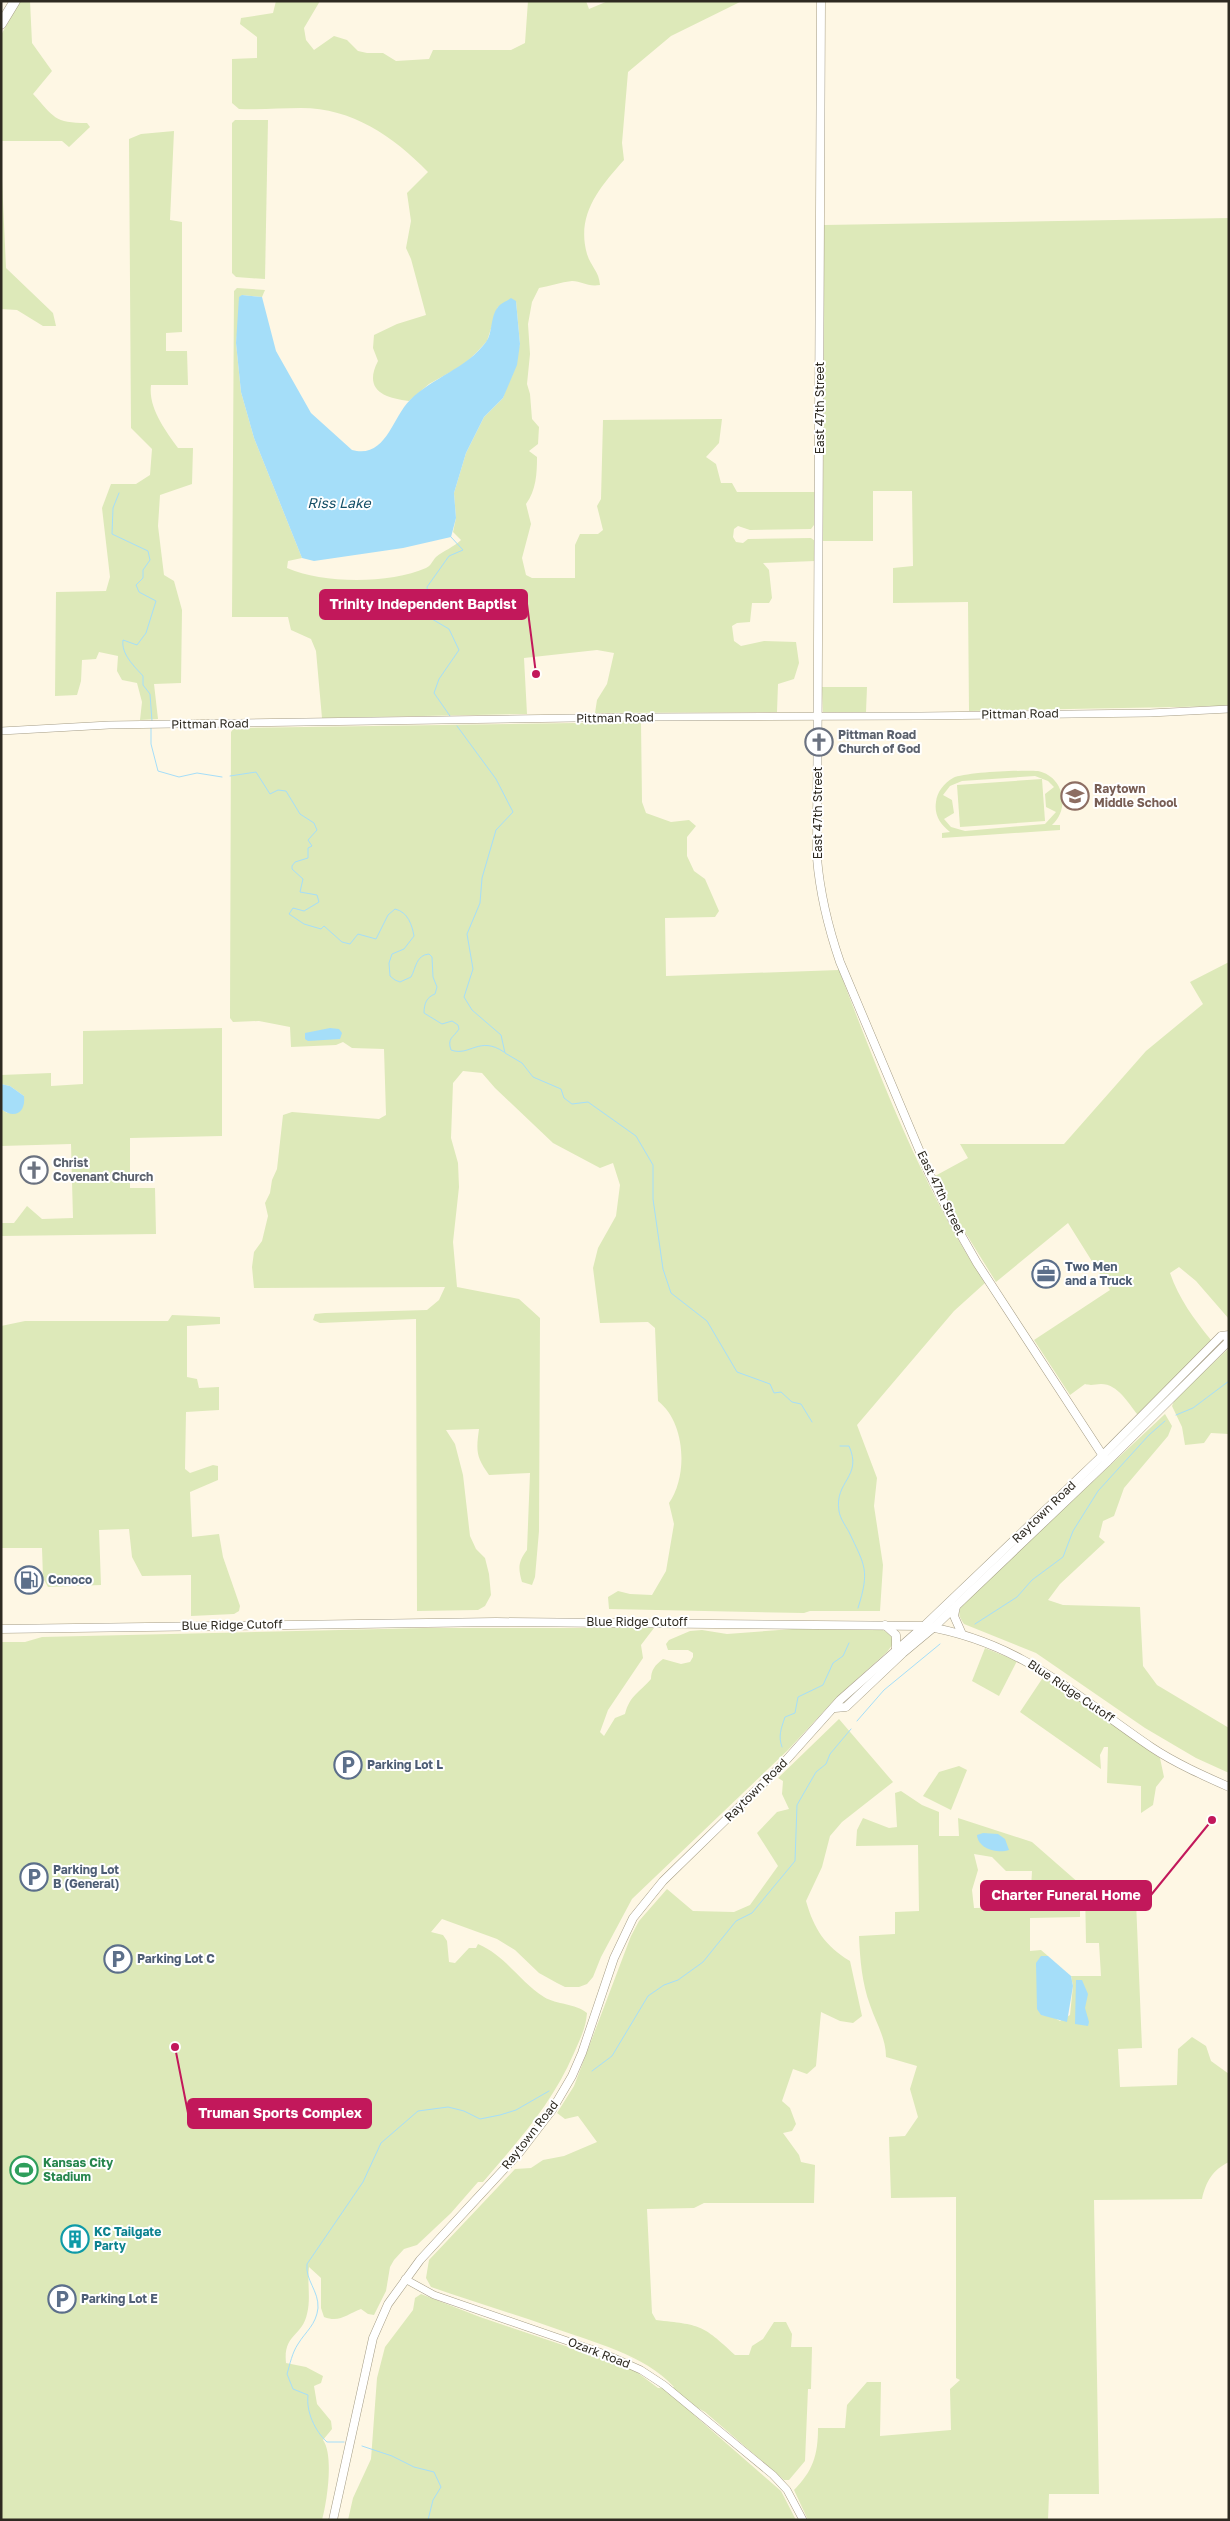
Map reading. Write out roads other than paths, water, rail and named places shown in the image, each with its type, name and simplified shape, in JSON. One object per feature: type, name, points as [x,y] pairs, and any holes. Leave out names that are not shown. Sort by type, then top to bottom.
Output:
[{"type":"highway","points":[[1,24],[15,1]]},
{"type":"main road","name":"East 47th Street","points":[[821,1],[817,858],[824,910],[840,962],[928,1171],[953,1221],[977,1263],[1104,1459]]},
{"type":"main road","name":"Raytown Road","points":[[333,2520],[373,2338],[388,2304],[405,2279],[519,2153],[552,2110],[578,2062],[592,2028],[614,1958],[633,1918],[663,1881],[780,1767],[835,1708],[840,1700],[924,1626],[1104,1459],[1227,1343],[1229,1336]]},
{"type":"main road","name":"Raytown Road","points":[[835,1708],[846,1707],[903,1653],[933,1628],[1104,1459]]},
{"type":"main road","points":[[956,1606],[955,1620],[962,1634]]},
{"type":"main road","name":"Blue Ridge Cutoff","points":[[1,1629],[491,1622],[883,1624],[924,1626],[989,1642],[1034,1665],[1151,1747],[1179,1764],[1229,1787]]},
{"type":"main road","points":[[883,1624],[895,1633],[898,1644],[896,1650]]},
{"type":"street","name":"Pittman Road","points":[[1,731],[142,724],[1150,712],[1229,709]]},
{"type":"street","name":"Ozark Road","points":[[405,2279],[434,2295],[605,2354],[640,2370],[664,2385],[773,2475],[787,2490],[803,2520]]},
{"type":"water","name":"Riss Lake","points":[[242,295],[262,297],[276,351],[311,413],[352,450],[364,451],[373,449],[381,443],[404,408],[419,392],[478,351],[490,334],[495,311],[498,307],[511,298],[516,301],[520,344],[517,365],[503,398],[484,417],[466,453],[454,493],[456,518],[451,537],[403,548],[314,561],[302,558],[254,438],[241,392],[236,343],[239,297]]},
{"type":"water","points":[[330,1028],[339,1029],[342,1033],[340,1039],[308,1041],[305,1039],[305,1033]]},
{"type":"water","points":[[1,1084],[10,1086],[24,1096],[23,1106],[18,1113],[11,1114],[1,1109]]},
{"type":"water","points":[[983,1833],[998,1834],[1005,1839],[1009,1850],[994,1851],[985,1847],[978,1840],[977,1835]]},
{"type":"water","points":[[1041,1956],[1048,1956],[1071,1976],[1073,1986],[1067,2022],[1041,2015],[1037,2009],[1036,1963]]},
{"type":"water","points":[[1076,1980],[1082,1980],[1088,1994],[1085,2008],[1089,2022],[1088,2026],[1075,2024]]},
{"type":"waterway","points":[[119,493],[113,508],[112,534],[148,551],[150,560],[143,570],[143,578],[136,585],[139,592],[156,601],[146,633],[137,645],[123,640],[126,655],[143,676],[143,685],[150,694],[152,721]]},
{"type":"waterway","points":[[450,716],[434,693],[439,679],[459,650],[449,629],[432,619],[427,587],[449,556],[463,550],[451,537]]},
{"type":"waterway","points":[[457,726],[496,779],[513,812],[496,830],[482,878],[480,903],[467,934],[473,969],[464,997],[472,1010],[501,1035],[505,1053],[522,1063],[533,1077],[561,1089],[564,1098],[572,1104],[588,1102],[636,1136],[653,1165],[653,1199],[663,1269],[671,1293],[707,1321],[737,1372],[770,1384],[774,1393],[781,1392],[792,1402],[801,1404],[812,1422]]},
{"type":"waterway","points":[[151,727],[151,744],[158,771],[179,777],[197,773],[222,777]]},
{"type":"waterway","points":[[230,776],[256,772],[270,794],[278,790],[286,791],[300,814],[314,823],[317,830],[308,840],[312,846],[308,848],[308,858],[295,862],[292,869],[303,879],[300,892],[317,895],[319,902],[304,911],[293,908],[289,914],[304,924],[321,929],[324,926],[342,942],[350,944],[358,934],[376,939],[388,915],[395,909],[403,913],[411,923],[414,936],[404,949],[392,954],[389,963],[390,976],[400,982],[411,977],[419,959],[429,954],[432,957],[433,977],[437,987],[435,994],[426,1001],[424,1013],[442,1024],[452,1021],[458,1025],[459,1029],[450,1040],[451,1050],[464,1051],[488,1046],[495,1047],[504,1052]]},
{"type":"waterway","points":[[1176,1415],[1193,1408],[1229,1381]]},
{"type":"waterway","points":[[975,1624],[1017,1597],[1032,1580],[1063,1557],[1073,1531],[1098,1491],[1149,1435],[1165,1421]]},
{"type":"waterway","points":[[840,1446],[849,1446],[852,1456],[853,1465],[851,1472],[840,1493],[839,1511],[864,1568],[864,1585],[858,1608]]},
{"type":"waterway","points":[[782,1747],[780,1736],[785,1717],[795,1713],[798,1697],[823,1685],[833,1663],[843,1656],[849,1643]]},
{"type":"waterway","points":[[857,1721],[884,1690],[940,1644]]},
{"type":"waterway","points":[[592,2071],[612,2056],[648,1996],[664,1985],[678,1980],[703,1962],[736,1921],[752,1913],[795,1861],[797,1805],[816,1772],[826,1764],[830,1754],[851,1729]]},
{"type":"waterway","points":[[344,2442],[327,2442],[323,2438],[315,2427],[310,2414],[308,2395],[293,2389],[287,2374],[294,2351],[317,2314],[318,2302],[308,2275],[307,2264],[363,2182],[381,2143],[418,2111],[448,2107],[464,2111],[480,2119],[516,2110],[549,2091]]},
{"type":"waterway","points":[[362,2446],[392,2456],[414,2467],[434,2472],[441,2487],[433,2500],[428,2520]]},
{"type":"place","name":"Trinity Independent Baptist","points":[[536,674]]},
{"type":"place","name":"Pittman Road Church of God","points":[[819,742]]},
{"type":"place","name":"Raytown Middle School","points":[[1075,796]]},
{"type":"place","name":"Christ Covenant Church","points":[[34,1170]]},
{"type":"place","name":"Two Men and a Truck","points":[[1046,1274]]},
{"type":"place","name":"Conoco","points":[[29,1580]]},
{"type":"place","name":"Parking Lot L","points":[[348,1765]]},
{"type":"place","name":"Charter Funeral Home","points":[[1212,1820]]},
{"type":"place","name":"Parking Lot B (General)","points":[[34,1877]]},
{"type":"place","name":"Parking Lot C","points":[[118,1959]]},
{"type":"place","name":"Truman Sports Complex","points":[[175,2047]]},
{"type":"place","name":"Kansas City Stadium","points":[[24,2170]]},
{"type":"place","name":"KC Tailgate Party","points":[[75,2239]]},
{"type":"place","name":"Parking Lot E","points":[[62,2299]]}]
